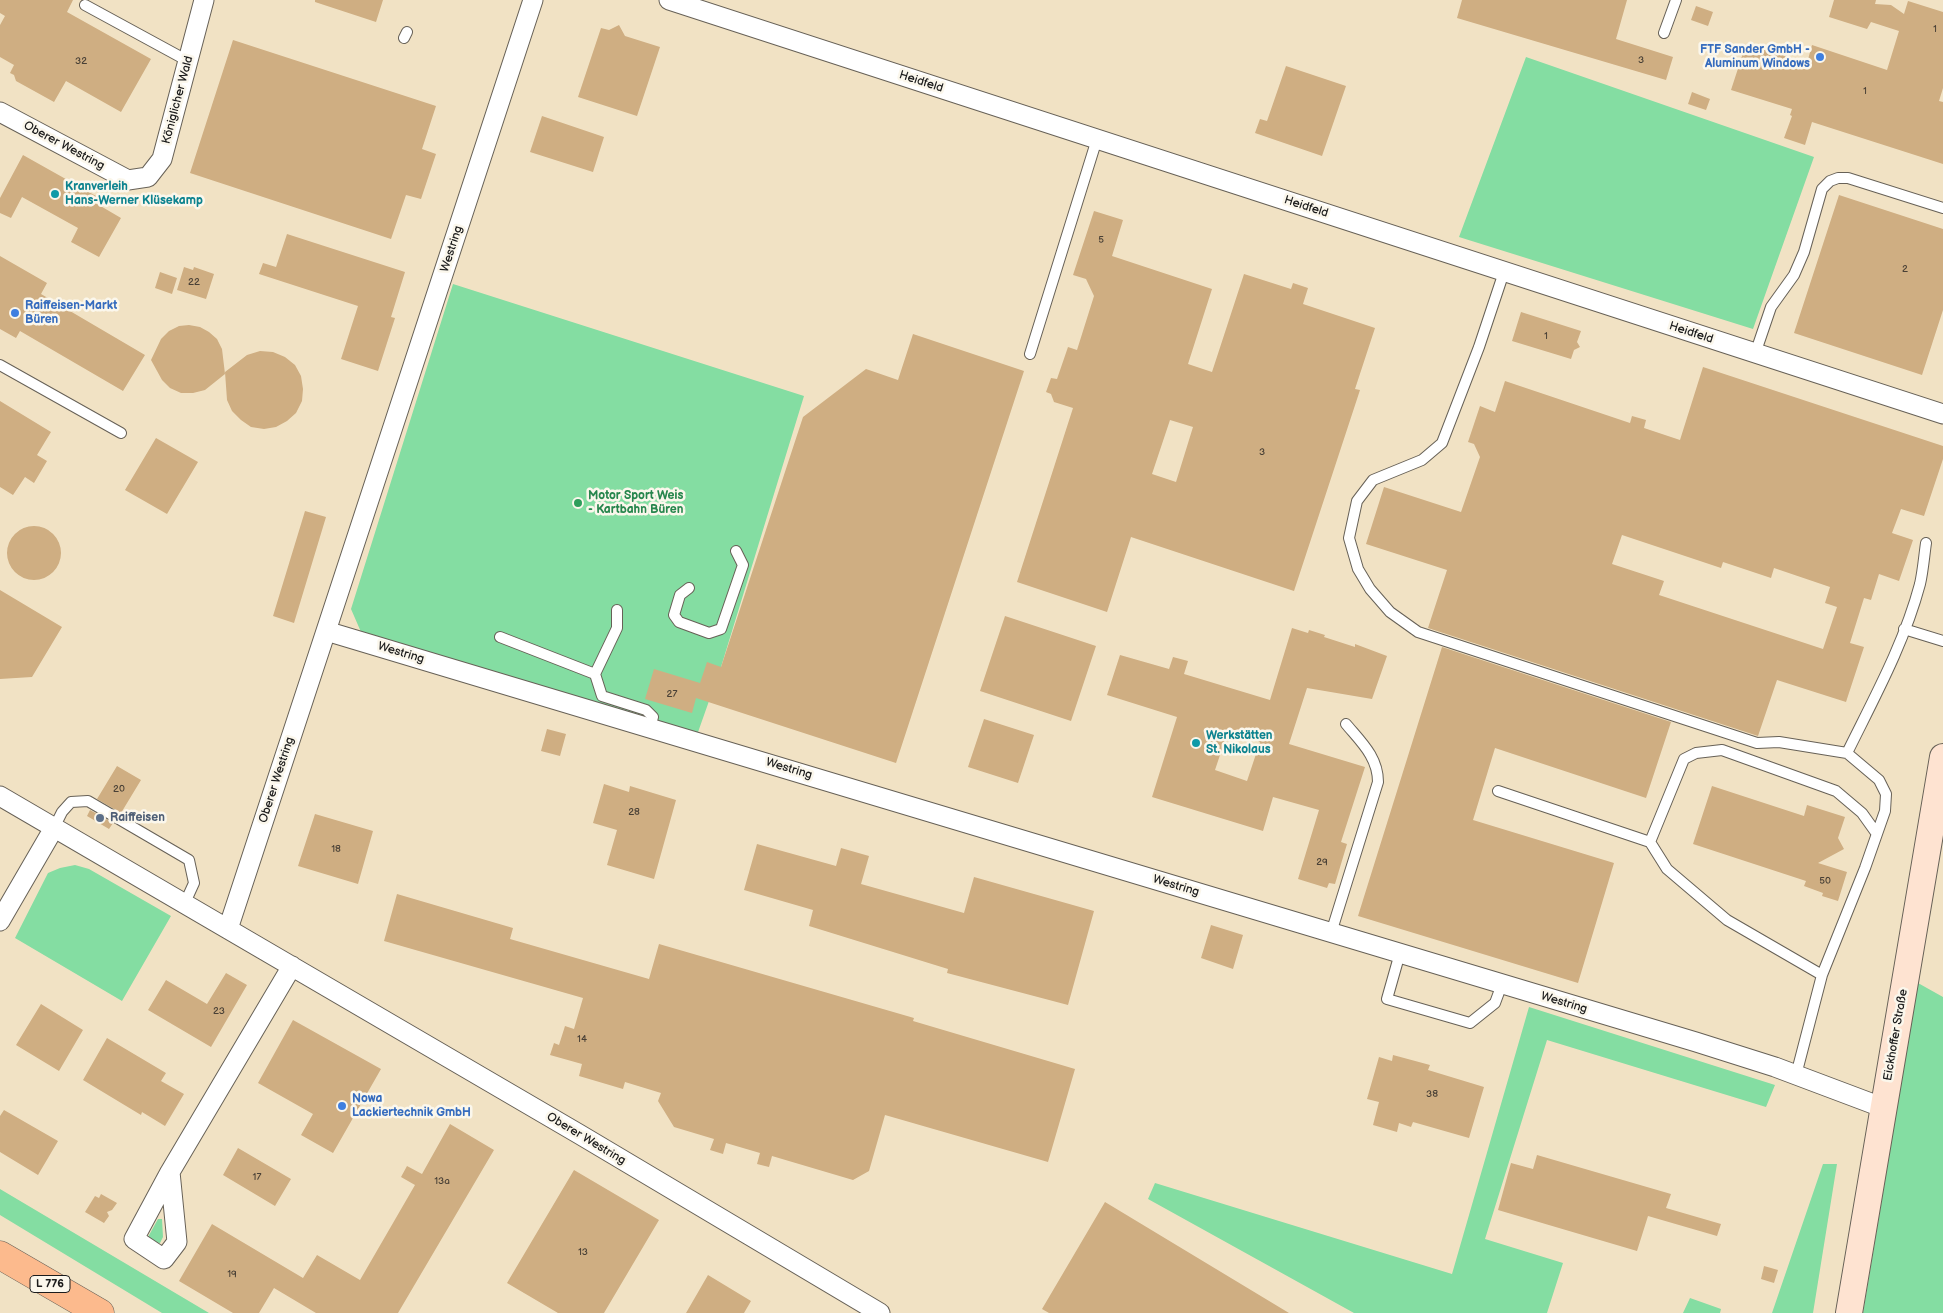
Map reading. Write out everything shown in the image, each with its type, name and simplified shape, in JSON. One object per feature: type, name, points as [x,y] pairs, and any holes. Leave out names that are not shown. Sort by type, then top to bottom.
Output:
[{"type":"main road","name":"Eickhoffer Straße","points":[[1849,1313],[1943,757]]},
{"type":"main road","name":"L 776","points":[[0,1255],[100,1313]]},
{"type":"street","name":"Königlicher Wald","points":[[128,180],[148,177],[162,159],[204,0]]},
{"type":"street","name":"Westring","points":[[533,0],[326,631],[1687,1040],[1796,1075],[1884,1108]]},
{"type":"street","name":"Heidfeld","points":[[670,0],[1943,414]]},
{"type":"street","name":"Oberer Westring","points":[[0,112],[128,180]]},
{"type":"street","name":"Oberer Westring","points":[[228,929],[326,631]]},
{"type":"street","name":"Oberer Westring","points":[[0,796],[880,1313]]},
{"type":"street","points":[[0,922],[54,828]]},
{"type":"street","points":[[170,1172],[292,966]]},
{"type":"lane","points":[[1664,33],[1676,0]]},
{"type":"lane","points":[[85,5],[188,61]]},
{"type":"lane","points":[[1030,354],[1097,139]]},
{"type":"lane","points":[[1755,354],[1771,307],[1794,275],[1804,252],[1822,189],[1830,181],[1838,178],[1848,178],[1943,208]]},
{"type":"lane","points":[[1504,272],[1479,347],[1442,443],[1422,460],[1372,480],[1357,501],[1349,538],[1358,568],[1370,589],[1390,612],[1418,632],[1756,743],[1779,742],[1847,753],[1879,780],[1886,794],[1885,812],[1822,975],[1796,1075]]},
{"type":"lane","points":[[0,364],[121,433]]},
{"type":"lane","points":[[1847,753],[1893,660],[1920,582],[1926,543]]},
{"type":"lane","points":[[689,588],[680,595],[674,615],[678,622],[709,633],[721,629],[743,565],[736,551]]},
{"type":"lane","points":[[618,610],[617,628],[595,674],[602,696],[646,710],[653,718],[650,728]]},
{"type":"lane","points":[[1904,629],[1943,641]]},
{"type":"lane","points":[[500,637],[595,674]]},
{"type":"lane","points":[[1331,933],[1378,782],[1376,763],[1346,724]]},
{"type":"lane","points":[[1650,842],[1684,759],[1696,752],[1722,750],[1836,791],[1862,813],[1877,834]]},
{"type":"lane","points":[[1498,791],[1650,842],[1667,870],[1727,920],[1822,975]]},
{"type":"lane","points":[[54,828],[62,812],[71,802],[88,801],[190,860],[194,884],[184,905]]},
{"type":"lane","points":[[1400,953],[1387,999],[1470,1023],[1495,1003],[1502,984]]},
{"type":"green space","points":[[1526,57],[1814,157],[1753,329],[1459,237]]},
{"type":"green space","name":"Motor Sport Weis - Kartbahn Büren","points":[[453,284],[804,396],[721,667],[697,735],[361,632],[351,609]]},
{"type":"green space","points":[[75,865],[89,869],[171,916],[122,1001],[15,938],[48,873]]},
{"type":"green space","points":[[1918,983],[1943,997],[1943,1313],[1863,1313]]},
{"type":"green space","points":[[1529,1007],[1775,1085],[1766,1107],[1547,1040],[1485,1239],[1563,1263],[1547,1313],[1354,1313],[1148,1199],[1155,1183],[1452,1274]]},
{"type":"green space","points":[[1823,1164],[1837,1164],[1813,1313],[1772,1313]]},
{"type":"green space","points":[[0,1189],[209,1313],[162,1313],[0,1215]]},
{"type":"green space","points":[[158,1219],[162,1219],[163,1237],[160,1243],[151,1242],[148,1237]]},
{"type":"green space","points":[[1690,1298],[1721,1309],[1720,1313],[1683,1313]]},
{"type":"building","points":[[0,0],[73,0],[67,12],[151,59],[121,112],[66,81],[54,102],[16,81],[14,75],[10,73],[14,65],[0,57],[0,25],[5,16],[0,13]]},
{"type":"building","points":[[315,0],[383,0],[376,22],[315,2]]},
{"type":"building","points":[[1462,0],[1627,0],[1616,39],[1673,57],[1666,80],[1457,18]]},
{"type":"building","points":[[1834,0],[1876,0],[1875,4],[1891,5],[1904,14],[1908,1],[1943,12],[1943,88],[1939,101],[1943,102],[1943,164],[1812,122],[1805,145],[1784,138],[1792,116],[1790,115],[1792,109],[1731,90],[1746,44],[1807,63],[1812,45],[1887,70],[1899,31],[1871,22],[1867,29],[1829,17]]},
{"type":"building","points":[[1696,6],[1713,12],[1708,26],[1691,20]]},
{"type":"building","points":[[619,25],[625,36],[660,47],[637,116],[578,97],[601,28],[609,30]]},
{"type":"building","points":[[233,40],[436,106],[422,149],[436,154],[421,199],[406,195],[391,239],[190,173]]},
{"type":"building","points":[[1286,66],[1346,86],[1322,156],[1255,133],[1260,119],[1267,121]]},
{"type":"building","points":[[1692,92],[1710,99],[1706,110],[1688,104]]},
{"type":"building","points":[[542,116],[604,137],[593,172],[530,152]]},
{"type":"building","points":[[23,155],[96,196],[92,201],[121,218],[99,257],[71,242],[78,228],[22,197],[11,218],[0,213],[0,198]]},
{"type":"building","points":[[1839,195],[1943,229],[1943,310],[1922,375],[1794,333]]},
{"type":"building","points":[[1094,211],[1123,220],[1112,256],[1212,289],[1188,364],[1212,372],[1244,274],[1291,289],[1293,283],[1308,288],[1303,304],[1375,328],[1355,389],[1360,390],[1294,591],[1131,537],[1107,612],[1017,582],[1073,408],[1054,402],[1051,394],[1046,392],[1051,378],[1057,379],[1068,347],[1077,350],[1094,296],[1086,279],[1073,275]],"holes":[[[1170,420],[1193,427],[1176,482],[1152,474]]]},
{"type":"building","points":[[287,234],[405,272],[391,317],[395,318],[378,371],[341,359],[358,306],[259,274],[263,263],[276,267]]},
{"type":"building","points":[[0,256],[47,283],[41,294],[145,355],[123,391],[20,331],[16,338],[0,329]]},
{"type":"building","points":[[184,267],[193,270],[194,267],[214,274],[206,299],[177,290]]},
{"type":"building","points":[[160,272],[177,278],[172,294],[155,288]]},
{"type":"building","points":[[1521,312],[1581,331],[1577,342],[1580,347],[1574,350],[1571,359],[1512,341]]},
{"type":"building","points":[[179,326],[200,327],[217,339],[222,349],[225,374],[205,390],[181,393],[170,388],[162,380],[151,360],[161,339],[169,331]]},
{"type":"building","points":[[913,334],[1024,371],[896,763],[696,698],[692,713],[645,699],[654,669],[700,683],[707,662],[721,667],[803,417],[866,369],[898,380]]},
{"type":"building","points":[[260,351],[273,352],[285,357],[295,365],[301,376],[303,389],[302,401],[296,413],[276,427],[264,429],[251,427],[232,411],[227,400],[225,372],[247,355]]},
{"type":"building","points":[[1703,367],[1943,446],[1943,459],[1924,516],[1901,509],[1892,533],[1913,540],[1899,581],[1879,574],[1871,600],[1864,598],[1850,643],[1864,647],[1846,702],[1777,680],[1758,736],[1428,628],[1447,570],[1366,544],[1384,487],[1461,512],[1480,457],[1474,444],[1468,442],[1480,406],[1495,412],[1505,381],[1630,423],[1632,416],[1646,420],[1644,428],[1680,440]],"holes":[[[1622,535],[1721,568],[1723,562],[1771,578],[1774,568],[1830,587],[1825,603],[1837,607],[1823,649],[1659,595],[1664,581],[1612,564]]]},
{"type":"building","points":[[0,401],[51,432],[37,455],[47,461],[34,483],[25,477],[13,495],[0,487]]},
{"type":"building","points":[[156,438],[198,462],[167,514],[125,490]]},
{"type":"building","points":[[305,511],[326,517],[294,623],[273,616]]},
{"type":"building","points":[[34,526],[44,528],[53,534],[59,543],[61,553],[59,563],[53,572],[44,578],[34,580],[24,578],[15,572],[9,563],[7,553],[9,543],[15,534],[24,528]]},
{"type":"building","points":[[0,590],[62,627],[32,677],[0,679]]},
{"type":"building","points":[[1005,616],[1096,646],[1071,721],[980,691]]},
{"type":"building","name":"Werkstätten St. Nikolaus","points":[[1292,628],[1308,633],[1309,630],[1325,635],[1324,637],[1355,647],[1355,644],[1387,656],[1372,699],[1307,688],[1289,744],[1365,767],[1341,842],[1347,844],[1335,884],[1329,883],[1327,888],[1298,879],[1319,810],[1273,797],[1263,831],[1152,797],[1177,717],[1107,695],[1120,655],[1169,669],[1173,657],[1188,661],[1184,674],[1270,700]],"holes":[[[1228,731],[1260,742],[1247,781],[1215,770]]]},
{"type":"building","points":[[1442,647],[1671,722],[1646,798],[1495,748],[1473,820],[1614,863],[1578,983],[1358,916]]},
{"type":"building","points":[[984,719],[1034,735],[1018,783],[968,767]]},
{"type":"building","points":[[547,729],[566,734],[560,756],[541,751]]},
{"type":"building","points":[[117,766],[141,780],[121,813],[97,799]]},
{"type":"building","points":[[604,784],[629,792],[630,786],[676,800],[654,879],[607,865],[617,830],[593,823]]},
{"type":"building","points":[[1712,786],[1804,816],[1807,805],[1845,817],[1838,838],[1844,849],[1818,863],[1847,872],[1838,901],[1822,896],[1823,893],[1804,886],[1806,881],[1693,844]]},
{"type":"building","name":"Raiffeisen","points":[[90,810],[113,823],[109,829],[87,816]]},
{"type":"building","points":[[315,814],[373,831],[358,884],[298,866]]},
{"type":"building","points":[[757,844],[836,866],[841,848],[869,856],[861,884],[964,913],[974,877],[1094,911],[1068,1005],[947,973],[948,969],[809,926],[813,910],[744,890]]},
{"type":"building","points":[[397,894],[513,928],[510,939],[649,979],[659,944],[914,1018],[913,1021],[1075,1069],[1048,1162],[885,1115],[869,1171],[853,1180],[772,1156],[769,1167],[757,1164],[760,1153],[726,1143],[723,1154],[710,1150],[714,1139],[674,1127],[658,1101],[661,1093],[625,1082],[623,1089],[579,1076],[582,1064],[550,1055],[554,1043],[559,1045],[565,1026],[574,1029],[583,998],[384,941]]},
{"type":"building","points":[[1211,925],[1243,935],[1233,969],[1201,958]]},
{"type":"building","points":[[226,973],[247,985],[211,1047],[148,1010],[166,980],[207,1004]]},
{"type":"building","points":[[41,1004],[83,1030],[59,1071],[16,1045]]},
{"type":"building","points":[[293,1020],[381,1069],[333,1153],[301,1135],[313,1114],[258,1083]]},
{"type":"building","points":[[107,1038],[166,1073],[161,1081],[184,1094],[165,1126],[142,1112],[141,1115],[83,1080]]},
{"type":"building","points":[[1393,1055],[1430,1065],[1428,1070],[1484,1087],[1469,1138],[1413,1122],[1411,1127],[1399,1123],[1397,1132],[1373,1125],[1379,1102],[1367,1099],[1379,1057],[1392,1061]]},
{"type":"building","points":[[4,1110],[58,1141],[38,1175],[0,1152],[0,1116]]},
{"type":"building","points":[[450,1124],[494,1150],[398,1313],[316,1313],[274,1288],[259,1313],[233,1313],[179,1281],[212,1224],[303,1278],[317,1255],[360,1280],[415,1185],[401,1177],[407,1166],[422,1174]]},
{"type":"building","points":[[238,1148],[291,1179],[275,1206],[223,1175]]},
{"type":"building","points":[[1537,1155],[1671,1194],[1666,1208],[1721,1224],[1717,1236],[1648,1216],[1637,1251],[1498,1210],[1511,1163],[1533,1169]]},
{"type":"building","points":[[574,1170],[659,1220],[604,1313],[558,1313],[507,1283]]},
{"type":"building","points":[[101,1194],[117,1203],[112,1210],[107,1212],[109,1216],[104,1223],[85,1212],[95,1196],[99,1198]]},
{"type":"building","points":[[1105,1202],[1289,1313],[1049,1313],[1042,1309]]},
{"type":"building","points":[[1764,1266],[1778,1270],[1774,1283],[1761,1279]]},
{"type":"building","points":[[708,1275],[751,1301],[744,1313],[686,1313]]},
{"type":"place","name":"FTF Sander GmbH - Aluminum Windows","points":[[1820,57]]},
{"type":"place","name":"Kranverleih Hans-Werner Klüsekamp","points":[[55,194]]},
{"type":"place","name":"Raiffeisen-Markt Büren","points":[[15,313]]},
{"type":"place","name":"Motor Sport Weis - Kartbahn Büren","points":[[578,503]]},
{"type":"place","name":"Werkstätten St. Nikolaus","points":[[1196,743]]},
{"type":"place","name":"Raiffeisen","points":[[100,818]]},
{"type":"place","name":"Nowa Lackiertechnik GmbH","points":[[342,1106]]}]
